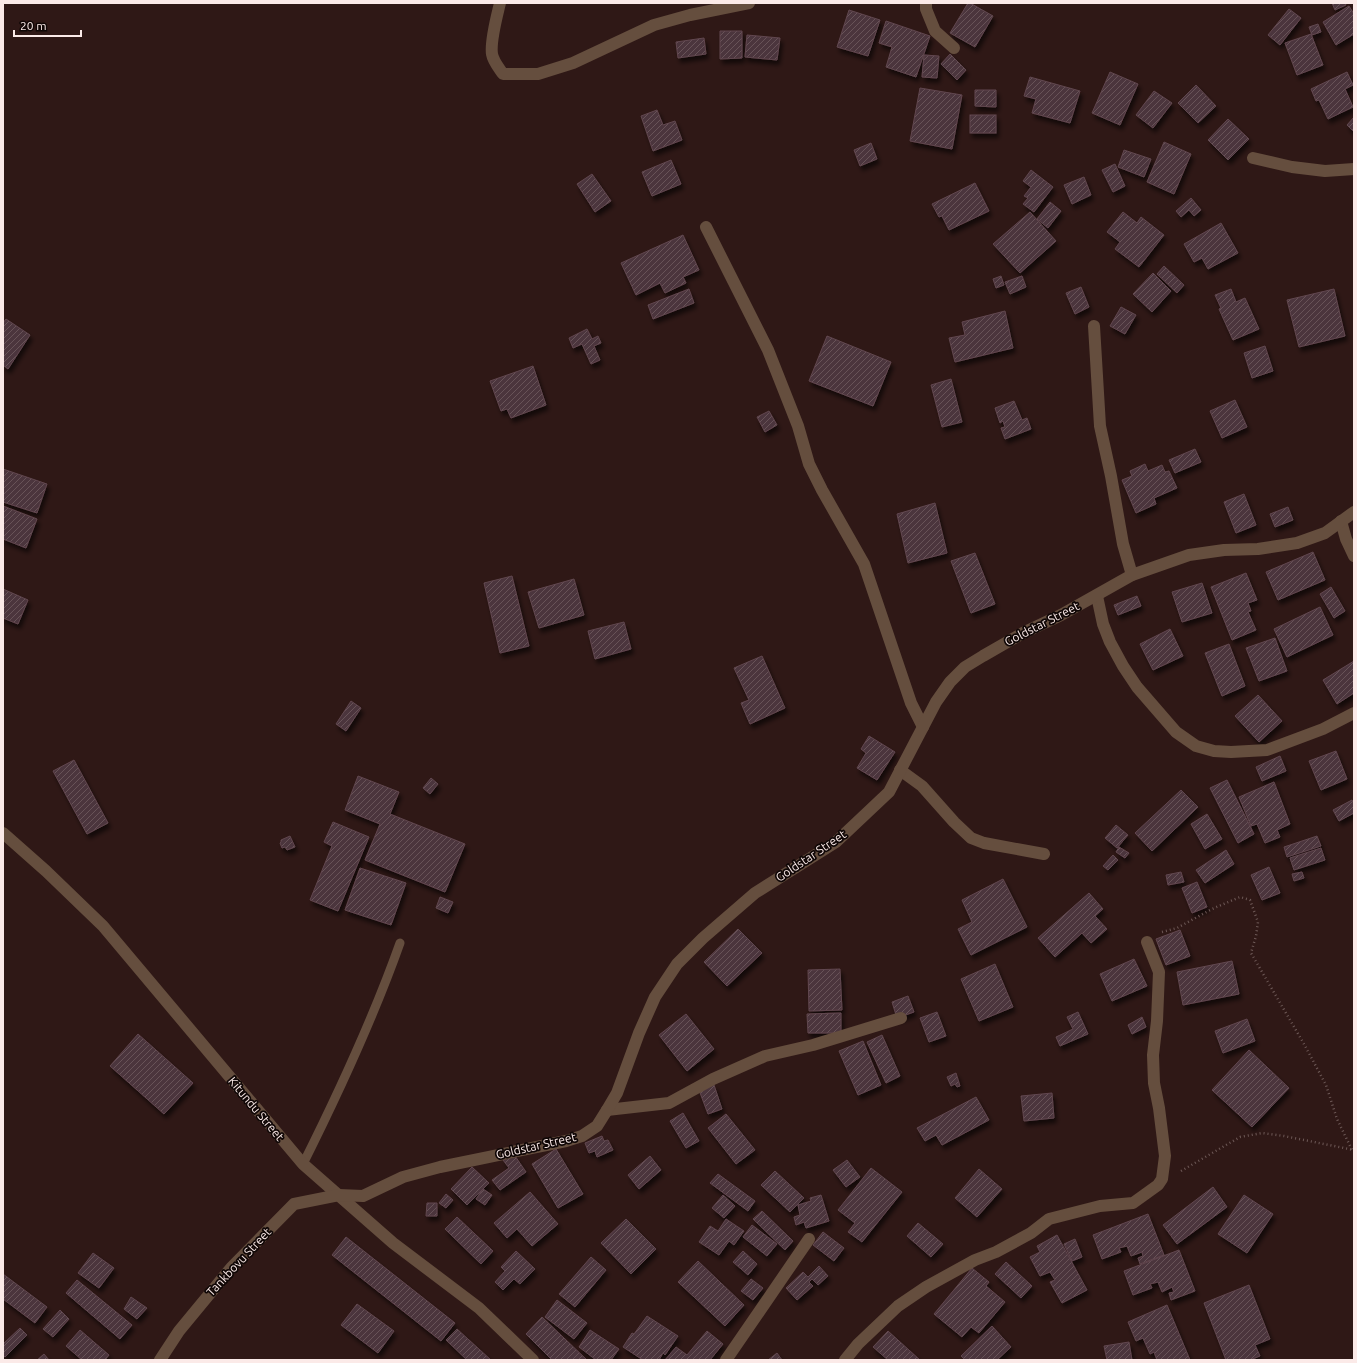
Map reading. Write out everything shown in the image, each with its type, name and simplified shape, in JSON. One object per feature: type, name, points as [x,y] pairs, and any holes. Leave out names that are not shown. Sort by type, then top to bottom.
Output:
[{"type":"street","points":[[500,3],[492,54],[496,64],[503,74],[538,74],[573,63],[654,25],[690,15],[749,3]]},
{"type":"street","points":[[926,3],[926,9],[935,31],[954,48]]},
{"type":"street","points":[[1253,158],[1292,167],[1325,171],[1354,169]]},
{"type":"street","points":[[706,226],[768,350],[798,426],[809,464],[864,564],[911,703],[922,727]]},
{"type":"street","points":[[1094,326],[1100,426],[1111,476],[1123,544],[1132,575]]},
{"type":"street","name":"Goldstar Street","points":[[338,1195],[363,1196],[403,1177],[440,1167],[582,1136],[597,1126],[616,1093],[639,1033],[655,997],[677,964],[702,938],[755,893],[836,842],[888,792],[936,702],[950,682],[983,656],[1023,633],[1097,596],[1132,575],[1190,555],[1224,550],[1258,549],[1297,543],[1325,533],[1354,512]]},
{"type":"street","points":[[1341,521],[1346,539],[1354,556]]},
{"type":"street","points":[[1097,596],[1103,624],[1110,642],[1133,682],[1176,732],[1196,746],[1214,751],[1231,752],[1267,750],[1323,729],[1354,713]]},
{"type":"street","points":[[900,770],[922,786],[954,822],[971,838],[984,843],[1044,854]]},
{"type":"street","name":"Kitundu Street","points":[[3,833],[46,871],[103,926],[303,1164],[393,1243],[479,1308],[533,1360]]},
{"type":"street","points":[[845,1360],[858,1344],[898,1306],[926,1287],[1031,1233],[1049,1219],[1100,1206],[1133,1203],[1158,1185],[1162,1179],[1165,1156],[1159,1108],[1154,1083],[1153,1055],[1157,1021],[1159,972],[1147,942]]},
{"type":"street","points":[[607,1110],[669,1103],[713,1079],[765,1056],[813,1045],[901,1018]]},
{"type":"street","name":"Tankbovu Street","points":[[160,1360],[179,1331],[230,1268],[294,1204],[338,1195]]},
{"type":"street","points":[[726,1360],[809,1239]]},
{"type":"lane","points":[[303,1164],[340,1088],[376,1008],[400,943]]},
{"type":"path","points":[[1147,942],[1163,932],[1177,928],[1212,909],[1240,897],[1250,900],[1258,922],[1251,954],[1304,1044],[1326,1085],[1337,1119],[1353,1150]]},
{"type":"path","points":[[1162,1179],[1184,1170],[1240,1137],[1262,1133],[1353,1150]]},
{"type":"building","points":[[968,3],[993,16],[975,47],[950,33]]},
{"type":"building","points":[[1332,3],[1345,3],[1346,5],[1335,10]]},
{"type":"building","points":[[1349,6],[1354,14],[1354,34],[1336,45],[1323,22]]},
{"type":"building","points":[[1289,9],[1301,18],[1280,45],[1268,35]]},
{"type":"building","points":[[849,10],[880,20],[868,56],[837,47]]},
{"type":"building","points":[[886,21],[930,36],[916,77],[886,67],[892,47],[879,43]]},
{"type":"building","points":[[1318,24],[1321,32],[1312,35],[1309,27]]},
{"type":"building","points":[[720,31],[742,31],[742,58],[720,59]]},
{"type":"building","points":[[1311,34],[1323,65],[1297,75],[1285,43]]},
{"type":"building","points":[[747,35],[780,38],[777,60],[745,57]]},
{"type":"building","points":[[704,38],[706,54],[678,58],[676,42]]},
{"type":"building","points":[[950,54],[966,70],[957,80],[941,64]]},
{"type":"building","points":[[924,55],[939,56],[937,78],[922,77]]},
{"type":"building","points":[[1110,72],[1138,84],[1120,125],[1092,113]]},
{"type":"building","points":[[1347,72],[1353,85],[1345,89],[1353,107],[1328,119],[1319,100],[1316,101],[1311,89]]},
{"type":"building","points":[[1030,77],[1080,91],[1070,123],[1032,113],[1036,99],[1024,96]]},
{"type":"building","points":[[1196,85],[1216,106],[1198,123],[1178,103]]},
{"type":"building","points":[[920,88],[962,95],[952,149],[910,141]]},
{"type":"building","points":[[975,90],[996,90],[996,107],[975,106]]},
{"type":"building","points":[[1154,91],[1172,103],[1153,128],[1136,115]]},
{"type":"building","points":[[657,110],[663,125],[675,121],[682,140],[653,151],[641,116]]},
{"type":"building","points":[[970,115],[996,115],[996,133],[970,133]]},
{"type":"building","points":[[1354,117],[1354,132],[1347,125]]},
{"type":"building","points":[[1228,119],[1249,139],[1228,160],[1208,140]]},
{"type":"building","points":[[1164,142],[1191,154],[1174,194],[1147,182]]},
{"type":"building","points":[[871,143],[877,159],[860,166],[854,150]]},
{"type":"building","points":[[1124,150],[1151,159],[1144,177],[1118,167]]},
{"type":"building","points":[[671,160],[681,184],[652,196],[642,172]]},
{"type":"building","points":[[1115,164],[1125,186],[1113,192],[1102,170]]},
{"type":"building","points":[[1031,170],[1053,187],[1034,212],[1023,204],[1028,198],[1024,196],[1031,187],[1023,181]]},
{"type":"building","points":[[592,174],[611,201],[595,212],[577,184]]},
{"type":"building","points":[[1084,177],[1091,195],[1072,204],[1064,185]]},
{"type":"building","points":[[975,183],[989,211],[949,230],[942,216],[939,217],[932,204]]},
{"type":"building","points":[[1191,198],[1201,210],[1194,216],[1189,210],[1181,217],[1176,211]]},
{"type":"building","points":[[1050,202],[1061,211],[1048,228],[1037,219]]},
{"type":"building","points":[[1030,212],[1056,241],[1020,273],[993,244]]},
{"type":"building","points":[[1123,212],[1137,223],[1141,217],[1164,235],[1139,267],[1115,249],[1120,242],[1107,232]]},
{"type":"building","points":[[1221,223],[1238,253],[1208,269],[1202,258],[1194,262],[1184,244]]},
{"type":"building","points":[[683,235],[699,270],[683,277],[686,283],[665,293],[660,283],[636,295],[621,263]]},
{"type":"building","points":[[1164,266],[1184,285],[1177,293],[1157,274]]},
{"type":"building","points":[[1153,273],[1171,291],[1152,312],[1133,294]]},
{"type":"building","points":[[1001,276],[1004,285],[996,288],[993,279]]},
{"type":"building","points":[[1022,276],[1026,287],[1010,294],[1005,282]]},
{"type":"building","points":[[1081,287],[1089,307],[1075,314],[1066,293]]},
{"type":"building","points":[[689,289],[694,303],[653,319],[648,305]]},
{"type":"building","points":[[1231,289],[1236,302],[1245,298],[1259,329],[1233,340],[1219,309],[1221,308],[1215,295]]},
{"type":"building","points":[[1334,289],[1345,336],[1299,347],[1287,300]]},
{"type":"building","points":[[1121,307],[1136,315],[1125,334],[1110,326]]},
{"type":"building","points":[[1005,311],[1013,348],[955,362],[949,338],[965,335],[962,322]]},
{"type":"building","points":[[6,319],[30,335],[8,369],[3,365],[3,323]]},
{"type":"building","points":[[587,329],[592,339],[598,336],[601,343],[594,346],[600,360],[591,364],[582,344],[573,348],[569,338]]},
{"type":"building","points":[[827,336],[891,362],[873,406],[809,381]]},
{"type":"building","points":[[1265,346],[1273,371],[1252,378],[1244,353]]},
{"type":"building","points":[[533,366],[546,405],[511,418],[507,409],[501,411],[490,381]]},
{"type":"building","points":[[951,379],[962,422],[942,427],[931,385]]},
{"type":"building","points":[[1235,400],[1247,427],[1222,438],[1210,411]]},
{"type":"building","points":[[1014,401],[1022,420],[1027,418],[1031,429],[1005,439],[1001,428],[1005,427],[1003,421],[1000,423],[995,408]]},
{"type":"building","points":[[769,411],[777,425],[765,432],[757,417]]},
{"type":"building","points":[[1195,449],[1201,462],[1175,473],[1169,460]]},
{"type":"building","points":[[1145,464],[1148,471],[1162,465],[1165,472],[1169,471],[1177,488],[1154,498],[1156,504],[1136,513],[1122,480],[1132,476],[1130,471]]},
{"type":"building","points":[[3,469],[47,484],[37,513],[3,502]]},
{"type":"building","points":[[1244,494],[1256,525],[1236,533],[1224,502]]},
{"type":"building","points":[[935,503],[947,553],[908,563],[897,514]]},
{"type":"building","points":[[3,506],[37,519],[26,548],[3,539]]},
{"type":"building","points":[[1288,507],[1293,520],[1275,527],[1270,514]]},
{"type":"building","points":[[1313,552],[1325,580],[1278,600],[1266,572]]},
{"type":"building","points":[[975,553],[995,604],[971,613],[951,561]]},
{"type":"building","points":[[1246,573],[1257,600],[1248,603],[1251,611],[1248,612],[1256,630],[1232,640],[1211,587]]},
{"type":"building","points":[[512,576],[529,646],[500,653],[484,583]]},
{"type":"building","points":[[574,579],[584,615],[539,628],[528,592]]},
{"type":"building","points":[[1202,583],[1212,613],[1182,622],[1172,592]]},
{"type":"building","points":[[1331,587],[1345,611],[1334,618],[1320,594]]},
{"type":"building","points":[[3,589],[28,600],[18,624],[3,618]]},
{"type":"building","points":[[1137,596],[1141,606],[1118,615],[1114,605]]},
{"type":"building","points":[[1320,607],[1333,635],[1287,657],[1274,629]]},
{"type":"building","points":[[624,622],[631,649],[595,659],[588,631]]},
{"type":"building","points":[[1170,629],[1183,656],[1153,670],[1140,644]]},
{"type":"building","points":[[1275,638],[1287,671],[1259,681],[1246,648]]},
{"type":"building","points":[[1229,644],[1245,686],[1222,696],[1205,653]]},
{"type":"building","points":[[762,656],[785,708],[750,724],[741,703],[749,700],[734,668]]},
{"type":"building","points":[[1354,661],[1354,693],[1337,704],[1323,680]]},
{"type":"building","points":[[1258,695],[1282,721],[1259,742],[1235,716]]},
{"type":"building","points":[[351,701],[361,708],[346,731],[336,724]]},
{"type":"building","points":[[869,736],[895,752],[877,780],[857,768],[866,753],[861,749]]},
{"type":"building","points":[[1336,751],[1347,779],[1321,790],[1309,761]]},
{"type":"building","points":[[1280,756],[1286,771],[1262,781],[1256,767]]},
{"type":"building","points":[[74,760],[108,823],[87,834],[53,771]]},
{"type":"building","points":[[358,776],[399,792],[390,814],[465,844],[445,892],[365,860],[380,824],[345,810]]},
{"type":"building","points":[[431,778],[438,784],[430,794],[423,788]]},
{"type":"building","points":[[1227,780],[1254,834],[1238,843],[1210,788]]},
{"type":"building","points":[[1274,782],[1290,824],[1277,830],[1280,837],[1265,843],[1257,824],[1251,826],[1239,797]]},
{"type":"building","points":[[1181,790],[1198,807],[1152,851],[1135,833]]},
{"type":"building","points":[[1352,800],[1354,804],[1354,813],[1339,821],[1333,810]]},
{"type":"building","points":[[1207,814],[1222,839],[1205,849],[1191,824]]},
{"type":"building","points":[[333,822],[369,837],[338,911],[310,900],[332,846],[324,842]]},
{"type":"building","points":[[1116,825],[1128,835],[1117,848],[1105,838]]},
{"type":"building","points":[[290,836],[295,847],[287,850],[285,847],[282,848],[280,843],[281,840]]},
{"type":"building","points":[[1317,836],[1321,846],[1287,857],[1284,847]]},
{"type":"building","points":[[1119,847],[1129,853],[1125,858],[1116,852]]},
{"type":"building","points":[[1321,848],[1325,860],[1294,870],[1290,858]]},
{"type":"building","points":[[1226,850],[1234,864],[1205,883],[1196,870]]},
{"type":"building","points":[[1113,855],[1118,860],[1108,870],[1103,866]]},
{"type":"building","points":[[1269,867],[1280,893],[1262,900],[1251,875]]},
{"type":"building","points":[[360,868],[406,883],[391,925],[345,910]]},
{"type":"building","points":[[1181,872],[1184,882],[1168,885],[1166,875]]},
{"type":"building","points":[[1302,872],[1304,878],[1294,881],[1292,874]]},
{"type":"building","points":[[1003,879],[1027,927],[971,955],[958,929],[972,922],[962,900]]},
{"type":"building","points":[[1197,882],[1207,907],[1192,913],[1182,888]]},
{"type":"building","points":[[1089,893],[1103,909],[1095,916],[1107,929],[1091,943],[1082,933],[1055,957],[1038,938]]},
{"type":"building","points":[[440,897],[453,902],[448,913],[436,908]]},
{"type":"building","points":[[738,929],[762,953],[727,986],[704,962]]},
{"type":"building","points":[[1180,930],[1190,956],[1166,965],[1156,939]]},
{"type":"building","points":[[1134,959],[1147,986],[1112,1001],[1100,974]]},
{"type":"building","points":[[1232,961],[1239,994],[1183,1005],[1177,972]]},
{"type":"building","points":[[995,964],[1013,1007],[979,1021],[961,979]]},
{"type":"building","points":[[840,969],[842,1010],[809,1011],[808,970]]},
{"type":"building","points":[[908,996],[914,1012],[897,1018],[892,1002]]},
{"type":"building","points":[[937,1012],[946,1036],[929,1042],[920,1018]]},
{"type":"building","points":[[1078,1012],[1088,1034],[1060,1046],[1056,1037],[1073,1029],[1067,1017]]},
{"type":"building","points":[[841,1013],[841,1033],[808,1033],[807,1014]]},
{"type":"building","points":[[686,1014],[714,1049],[687,1071],[659,1035]]},
{"type":"building","points":[[1142,1017],[1146,1027],[1132,1034],[1128,1025]]},
{"type":"building","points":[[1247,1019],[1255,1041],[1223,1053],[1215,1031]]},
{"type":"building","points":[[138,1034],[193,1083],[164,1114],[110,1066]]},
{"type":"building","points":[[882,1035],[900,1076],[886,1083],[867,1042]]},
{"type":"building","points":[[863,1041],[881,1085],[858,1095],[839,1051]]},
{"type":"building","points":[[1249,1050],[1289,1088],[1252,1127],[1212,1090]]},
{"type":"building","points":[[956,1073],[960,1086],[957,1087],[955,1084],[951,1086],[947,1077]]},
{"type":"building","points":[[714,1085],[722,1109],[708,1114],[699,1090]]},
{"type":"building","points":[[1052,1093],[1054,1118],[1024,1121],[1021,1096]]},
{"type":"building","points":[[976,1097],[989,1120],[942,1145],[936,1135],[925,1141],[917,1128]]},
{"type":"building","points":[[683,1113],[699,1141],[686,1148],[670,1121]]},
{"type":"building","points":[[726,1114],[755,1150],[736,1164],[708,1128]]},
{"type":"building","points":[[602,1136],[604,1141],[608,1140],[613,1150],[597,1157],[595,1151],[589,1153],[585,1143]]},
{"type":"building","points":[[556,1149],[583,1194],[558,1208],[532,1164]]},
{"type":"building","points":[[513,1153],[526,1172],[500,1190],[492,1180],[509,1168],[503,1160]]},
{"type":"building","points":[[650,1156],[661,1170],[639,1189],[628,1175]]},
{"type":"building","points":[[847,1160],[860,1177],[846,1187],[833,1170]]},
{"type":"building","points":[[472,1167],[489,1183],[467,1205],[451,1189]]},
{"type":"building","points":[[871,1168],[902,1192],[862,1242],[848,1232],[855,1223],[838,1210]]},
{"type":"building","points":[[979,1169],[1002,1189],[977,1217],[955,1198]]},
{"type":"building","points":[[775,1171],[804,1198],[790,1212],[761,1185]]},
{"type":"building","points":[[718,1174],[755,1201],[748,1211],[710,1183]]},
{"type":"building","points":[[1213,1187],[1227,1207],[1177,1244],[1163,1225]]},
{"type":"building","points":[[483,1189],[492,1195],[485,1205],[476,1199]]},
{"type":"building","points":[[530,1192],[558,1224],[532,1246],[517,1229],[507,1238],[494,1223]]},
{"type":"building","points":[[446,1194],[453,1200],[446,1208],[439,1203]]},
{"type":"building","points":[[723,1195],[735,1206],[724,1218],[712,1208]]},
{"type":"building","points":[[821,1195],[829,1221],[806,1228],[804,1222],[796,1225],[794,1217],[800,1215],[798,1205],[811,1201],[810,1198]]},
{"type":"building","points":[[1244,1195],[1273,1214],[1247,1253],[1218,1234]]},
{"type":"building","points":[[427,1203],[437,1203],[437,1216],[426,1216]]},
{"type":"building","points":[[762,1211],[793,1241],[785,1250],[753,1219]]},
{"type":"building","points":[[1148,1214],[1164,1255],[1140,1264],[1138,1258],[1143,1256],[1142,1252],[1131,1256],[1127,1246],[1119,1248],[1121,1252],[1102,1259],[1093,1235]]},
{"type":"building","points":[[457,1217],[493,1251],[481,1264],[445,1229]]},
{"type":"building","points":[[626,1219],[656,1249],[631,1274],[601,1243]]},
{"type":"building","points":[[726,1219],[744,1231],[734,1245],[729,1241],[719,1255],[699,1242],[710,1226],[718,1231]]},
{"type":"building","points":[[918,1223],[943,1244],[931,1257],[907,1236]]},
{"type":"building","points":[[752,1225],[777,1244],[767,1256],[743,1237]]},
{"type":"building","points":[[823,1232],[844,1248],[834,1261],[813,1245]]},
{"type":"building","points":[[1057,1235],[1087,1290],[1062,1303],[1050,1282],[1055,1280],[1050,1272],[1040,1276],[1030,1257],[1040,1252],[1037,1246]]},
{"type":"building","points":[[346,1237],[455,1323],[441,1341],[332,1255]]},
{"type":"building","points":[[1075,1239],[1082,1257],[1072,1261],[1064,1244]]},
{"type":"building","points":[[1179,1250],[1195,1291],[1171,1300],[1169,1293],[1174,1292],[1172,1287],[1162,1292],[1158,1282],[1150,1284],[1152,1288],[1133,1295],[1124,1271]]},
{"type":"building","points":[[516,1251],[535,1269],[520,1284],[514,1279],[503,1290],[495,1282],[505,1271],[501,1267]]},
{"type":"building","points":[[743,1251],[757,1264],[748,1275],[733,1262]]},
{"type":"building","points":[[93,1253],[114,1268],[99,1288],[78,1273]]},
{"type":"building","points":[[591,1257],[606,1270],[575,1307],[559,1294]]},
{"type":"building","points":[[698,1261],[744,1305],[725,1326],[678,1282]]},
{"type":"building","points":[[1006,1262],[1032,1286],[1021,1298],[995,1274]]},
{"type":"building","points":[[819,1266],[828,1276],[818,1285],[812,1279],[809,1282],[813,1286],[797,1300],[786,1288],[803,1272],[808,1277]]},
{"type":"building","points":[[972,1268],[989,1282],[986,1286],[1005,1302],[979,1333],[971,1327],[962,1337],[934,1314]]},
{"type":"building","points":[[3,1274],[47,1307],[35,1323],[3,1299]]},
{"type":"building","points":[[751,1279],[763,1288],[753,1300],[741,1291]]},
{"type":"building","points":[[77,1280],[132,1325],[120,1339],[66,1293]]},
{"type":"building","points":[[1249,1285],[1270,1339],[1255,1345],[1260,1356],[1250,1360],[1226,1360],[1204,1303]]},
{"type":"building","points":[[131,1297],[147,1308],[137,1319],[124,1309]]},
{"type":"building","points":[[557,1300],[587,1323],[574,1339],[545,1317]]},
{"type":"building","points":[[357,1304],[394,1331],[378,1353],[341,1325]]},
{"type":"building","points":[[1167,1305],[1190,1360],[1157,1360],[1154,1352],[1150,1354],[1143,1338],[1136,1341],[1128,1322]]},
{"type":"building","points":[[60,1310],[69,1319],[53,1337],[43,1329]]},
{"type":"building","points":[[647,1316],[678,1336],[665,1355],[663,1353],[659,1360],[643,1360],[623,1347],[632,1333],[634,1334]]},
{"type":"building","points":[[542,1317],[587,1360],[552,1360],[526,1334]]},
{"type":"building","points":[[992,1326],[1011,1347],[997,1360],[965,1360],[961,1356]]},
{"type":"building","points":[[20,1328],[27,1335],[5,1357],[3,1355],[3,1344]]},
{"type":"building","points":[[457,1329],[491,1360],[467,1360],[446,1340]]},
{"type":"building","points":[[80,1330],[109,1355],[105,1360],[82,1360],[66,1346]]},
{"type":"building","points":[[590,1330],[619,1349],[611,1360],[596,1360],[579,1347]]},
{"type":"building","points":[[707,1331],[723,1344],[710,1360],[665,1360],[676,1347],[687,1355]]},
{"type":"building","points":[[888,1331],[920,1360],[888,1360],[873,1347]]},
{"type":"building","points":[[1129,1342],[1132,1360],[1107,1360],[1104,1346]]},
{"type":"building","points":[[777,1353],[782,1360],[768,1360]]},
{"type":"building","points":[[44,1354],[49,1360],[37,1360]]}]
